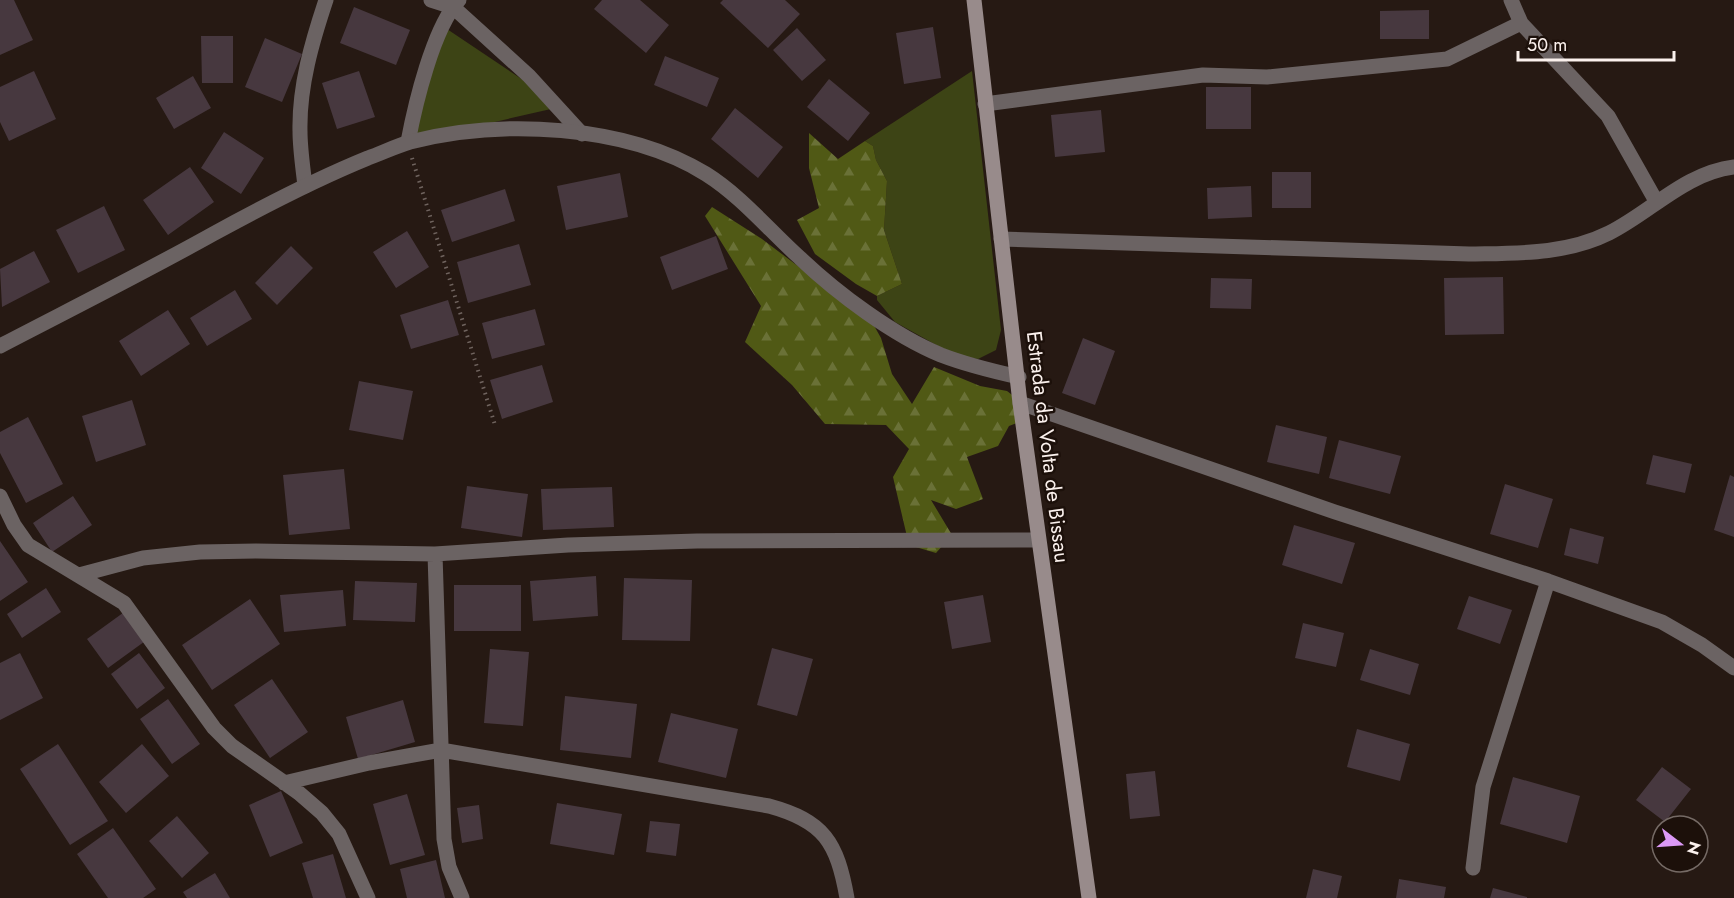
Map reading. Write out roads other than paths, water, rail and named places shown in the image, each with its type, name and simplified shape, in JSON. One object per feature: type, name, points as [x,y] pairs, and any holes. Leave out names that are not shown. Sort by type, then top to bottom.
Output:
[{"type":"main road","name":"Estrada da Volta de Bissau","points":[[974,0],[1020,403],[1089,898]]},
{"type":"street","points":[[305,186],[300,130],[303,88],[310,50],[326,0]]},
{"type":"street","points":[[431,0],[456,3],[529,76],[582,134]]},
{"type":"street","points":[[1511,0],[1521,23],[1608,116],[1656,201]]},
{"type":"street","points":[[408,142],[424,77],[456,3]]},
{"type":"street","points":[[985,104],[1203,75],[1267,77],[1326,69],[1447,59],[1521,23]]},
{"type":"street","points":[[0,346],[266,204],[305,186],[408,142],[460,132],[503,129],[582,134],[660,152],[706,174],[747,208],[809,266],[873,315],[939,354],[971,366],[1018,377]]},
{"type":"street","points":[[1001,239],[1457,254],[1531,253],[1564,248],[1593,240],[1611,232],[1656,201],[1702,176],[1734,167]]},
{"type":"street","points":[[1020,403],[1335,512],[1548,580],[1662,622],[1702,645],[1734,668]]},
{"type":"street","points":[[0,496],[14,525],[28,545],[124,603],[214,728],[232,746],[322,813],[339,834],[368,898]]},
{"type":"street","points":[[79,575],[143,558],[200,552],[435,554],[568,545],[697,541],[1038,540]]},
{"type":"street","points":[[435,554],[444,839],[449,867],[462,898]]},
{"type":"street","points":[[1473,868],[1483,787],[1548,580]]},
{"type":"street","points":[[284,783],[369,763],[441,750],[769,806],[799,814],[824,832],[843,875],[848,898]]}]
